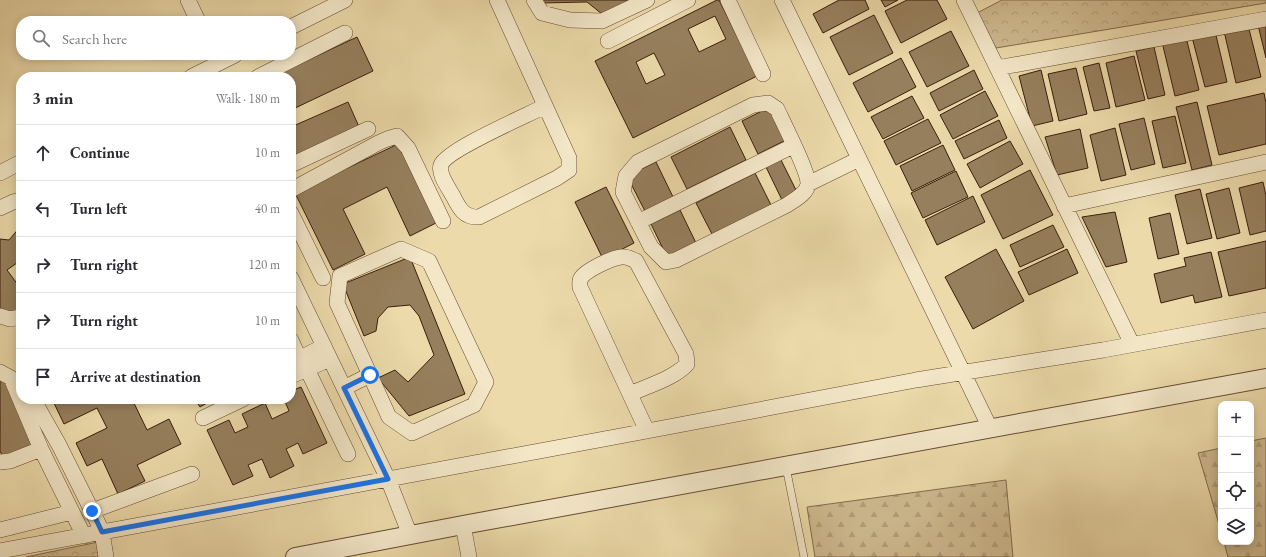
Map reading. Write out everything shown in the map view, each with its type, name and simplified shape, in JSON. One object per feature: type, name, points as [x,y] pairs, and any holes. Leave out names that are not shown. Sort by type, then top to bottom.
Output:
[{"type":"street","points":[[188,0],[196,16]]},
{"type":"street","points":[[296,24],[345,0]]},
{"type":"street","points":[[497,0],[569,158],[569,170],[557,178],[479,217],[471,217],[465,214],[456,202],[442,174],[441,165],[445,158],[459,149],[545,106]]},
{"type":"street","points":[[534,0],[542,13],[570,20],[602,21],[647,0]]},
{"type":"street","points":[[608,41],[688,0]]},
{"type":"street","points":[[728,0],[763,74]]},
{"type":"street","points":[[782,0],[990,428]]},
{"type":"street","points":[[964,0],[1132,344]]},
{"type":"street","points":[[997,68],[1266,19]]},
{"type":"street","points":[[296,58],[345,33]]},
{"type":"street","points":[[200,72],[216,60]]},
{"type":"street","points":[[268,72],[292,60]]},
{"type":"street","points":[[808,184],[805,170],[777,109],[768,103],[753,105],[638,162],[626,176],[623,192],[651,247],[666,262],[676,260],[787,205],[803,194],[808,184],[859,159]]},
{"type":"street","points":[[296,163],[368,129]]},
{"type":"street","points":[[296,187],[378,143],[397,136],[408,148],[443,221]]},
{"type":"street","points":[[638,222],[793,146]]},
{"type":"street","points":[[1064,206],[1266,162]]},
{"type":"street","points":[[0,173],[16,165]]},
{"type":"street","points":[[0,208],[16,201]]},
{"type":"street","points":[[296,223],[323,278]]},
{"type":"street","points":[[401,249],[429,261],[486,382],[474,405],[412,432],[388,417],[370,375],[336,303],[340,276],[401,249]]},
{"type":"street","points":[[630,394],[667,378],[683,369],[687,364],[686,354],[636,261],[627,257],[620,257],[589,271],[582,276],[580,287],[647,431]]},
{"type":"street","points":[[296,288],[388,479],[410,535]]},
{"type":"street","points":[[0,316],[10,319],[16,318]]},
{"type":"street","points":[[0,551],[908,381],[1103,350],[1266,320]]},
{"type":"street","points":[[327,352],[299,363],[348,454]]},
{"type":"street","points":[[0,372],[11,378],[16,390]]},
{"type":"street","points":[[344,388],[370,375]]},
{"type":"street","points":[[295,557],[324,554],[463,525],[1266,378]]},
{"type":"street","points":[[22,404],[41,449],[84,536]]},
{"type":"street","points":[[36,404],[59,446],[102,532],[106,557]]},
{"type":"street","points":[[213,404],[200,414],[229,404]]},
{"type":"street","points":[[0,462],[41,449]]},
{"type":"street","points":[[92,511],[192,474]]},
{"type":"street","points":[[0,530],[72,512]]},
{"type":"street","points":[[463,525],[469,557]]},
{"type":"lane","points":[[786,467],[804,557]]},
{"type":"green space","points":[[1002,0],[1266,0],[1266,3],[996,48],[977,13]]},
{"type":"green space","points":[[1266,438],[1266,557],[1228,557],[1225,545],[1254,545],[1254,440]]},
{"type":"green space","points":[[1218,449],[1218,521],[1198,453]]},
{"type":"green space","points":[[1006,480],[1013,557],[815,557],[807,507]]},
{"type":"green space","points":[[98,542],[101,557],[26,557]]},
{"type":"building","points":[[541,0],[634,0],[602,14],[587,2],[541,3]]},
{"type":"building","points":[[719,0],[757,76],[633,138],[595,61]],"holes":[[[715,16],[726,39],[699,52],[688,29]],[[654,53],[665,75],[646,84],[636,62]]]},
{"type":"building","points":[[839,0],[865,0],[869,9],[823,33],[813,14]]},
{"type":"building","points":[[881,0],[898,0],[885,7]]},
{"type":"building","points":[[907,0],[937,0],[947,19],[901,43],[885,11]]},
{"type":"building","points":[[874,15],[893,53],[849,75],[830,37]]},
{"type":"building","points":[[1266,24],[1266,58],[1258,25]]},
{"type":"building","points":[[1248,25],[1261,77],[1236,83],[1224,31]]},
{"type":"building","points":[[951,31],[969,66],[927,87],[909,52]]},
{"type":"building","points":[[1215,31],[1227,82],[1205,87],[1192,37]]},
{"type":"building","points":[[357,37],[373,71],[296,108],[296,72],[283,72]]},
{"type":"building","points":[[1186,37],[1199,90],[1175,96],[1162,42]]},
{"type":"building","points":[[1154,47],[1165,95],[1148,99],[1136,51]]},
{"type":"building","points":[[1134,56],[1145,100],[1116,107],[1106,63]]},
{"type":"building","points":[[901,58],[916,87],[868,112],[853,83]]},
{"type":"building","points":[[1099,63],[1110,108],[1094,111],[1083,67]]},
{"type":"building","points":[[1076,68],[1087,114],[1059,121],[1048,74]]},
{"type":"building","points":[[974,70],[983,89],[939,111],[930,93]]},
{"type":"building","points":[[1041,70],[1053,121],[1032,126],[1019,76]]},
{"type":"building","points":[[985,91],[998,116],[953,139],[940,115]]},
{"type":"building","points":[[1264,93],[1266,103],[1266,144],[1219,155],[1207,106]]},
{"type":"building","points":[[912,96],[924,118],[883,139],[871,117]]},
{"type":"building","points":[[348,102],[360,129],[296,157],[296,125]]},
{"type":"building","points":[[1197,102],[1212,165],[1192,170],[1176,107]]},
{"type":"building","points":[[770,107],[786,140],[758,154],[742,121]]},
{"type":"building","points":[[1175,116],[1186,163],[1163,168],[1152,121]]},
{"type":"building","points":[[1144,118],[1155,164],[1131,170],[1119,124]]},
{"type":"building","points":[[928,119],[941,143],[896,165],[884,141]]},
{"type":"building","points":[[999,120],[1007,138],[964,159],[955,141]]},
{"type":"building","points":[[730,127],[746,160],[687,189],[671,157]]},
{"type":"building","points":[[1115,128],[1126,175],[1101,181],[1090,135]]},
{"type":"building","points":[[1080,129],[1088,168],[1057,175],[1045,137]]},
{"type":"building","points":[[1010,141],[1023,164],[980,188],[967,164]]},
{"type":"building","points":[[398,144],[436,223],[410,236],[387,187],[343,209],[365,254],[333,270],[296,193]]},
{"type":"building","points":[[943,145],[955,170],[912,191],[900,166]]},
{"type":"building","points":[[781,160],[797,192],[782,200],[766,167]]},
{"type":"building","points":[[656,162],[675,201],[647,215],[627,176]]},
{"type":"building","points":[[1030,170],[1053,215],[1003,239],[981,195]]},
{"type":"building","points":[[956,171],[968,197],[923,218],[911,193]]},
{"type":"building","points":[[755,173],[771,205],[712,234],[696,203]]},
{"type":"building","points":[[1263,182],[1266,196],[1266,231],[1250,235],[1239,188]]},
{"type":"building","points":[[606,187],[634,243],[603,259],[575,202]]},
{"type":"building","points":[[1229,188],[1240,233],[1217,239],[1206,194]]},
{"type":"building","points":[[1200,189],[1212,238],[1187,244],[1175,195]]},
{"type":"building","points":[[973,196],[985,222],[937,245],[925,220]]},
{"type":"building","points":[[680,210],[697,245],[668,259],[651,224]]},
{"type":"building","points":[[1115,212],[1127,262],[1106,267],[1082,217]]},
{"type":"building","points":[[1170,213],[1179,254],[1158,259],[1149,218]]},
{"type":"building","points":[[1053,225],[1064,247],[1020,267],[1010,245]]},
{"type":"building","points":[[16,232],[16,264],[7,270],[16,282],[16,314],[0,309],[0,239],[9,240]]},
{"type":"building","points":[[1266,241],[1266,288],[1229,296],[1218,252]]},
{"type":"building","points":[[996,249],[1024,301],[973,329],[945,277]]},
{"type":"building","points":[[1067,249],[1078,273],[1029,295],[1018,272]]},
{"type":"building","points":[[1211,252],[1222,297],[1195,303],[1193,295],[1161,303],[1154,274],[1186,266],[1184,258]]},
{"type":"building","points":[[410,257],[465,394],[409,416],[378,378],[395,370],[408,382],[434,355],[419,316],[410,305],[388,307],[378,318],[376,331],[364,336],[343,284]]},
{"type":"building","points":[[3,378],[37,446],[3,457],[0,451],[0,379]]},
{"type":"building","points":[[301,387],[327,443],[303,454],[298,443],[286,449],[294,466],[270,478],[262,459],[248,465],[253,476],[233,485],[207,430],[229,420],[235,433],[248,427],[242,414],[263,404],[265,404],[272,419],[289,411],[286,404],[296,404],[296,389]]},
{"type":"building","points":[[54,404],[134,404],[147,430],[169,419],[181,444],[137,465],[145,481],[118,494],[102,459],[87,466],[76,443],[107,428],[97,408],[64,424]]},
{"type":"building","points":[[198,404],[205,404],[200,407]]},
{"type":"route","points":[[92,511],[102,532],[388,479],[344,388],[370,375]]}]
